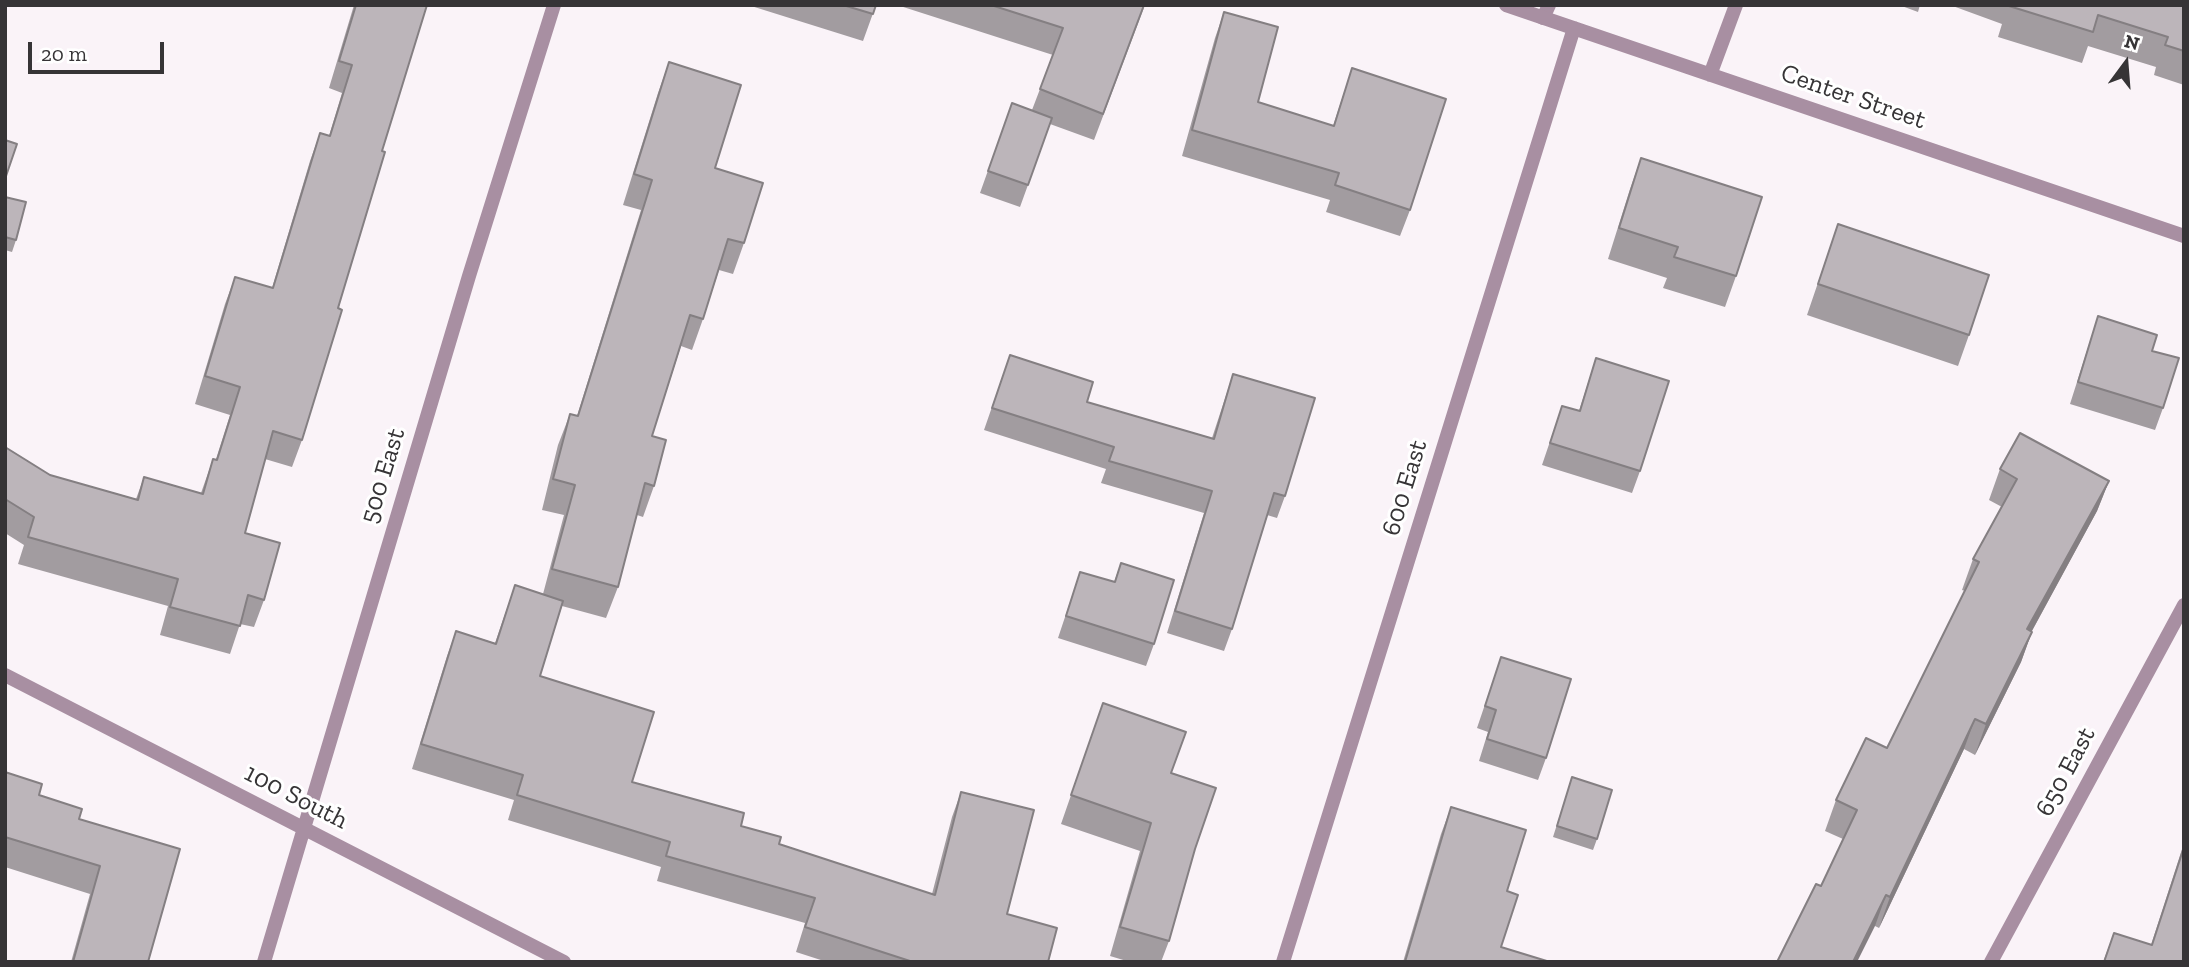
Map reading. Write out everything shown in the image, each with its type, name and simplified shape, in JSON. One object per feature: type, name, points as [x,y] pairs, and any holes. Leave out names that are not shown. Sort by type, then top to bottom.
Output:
[{"type":"street","name":"500 East","points":[[264,962],[469,276],[554,5]]},
{"type":"street","name":"Center Street","points":[[1506,5],[1546,12],[1574,28],[2184,236]]},
{"type":"street","points":[[1710,75],[1736,5]]},
{"type":"street","name":"600 East","points":[[1283,962],[1574,28]]},
{"type":"street","name":"650 East","points":[[1991,962],[2184,605]]},
{"type":"street","name":"100 South","points":[[5,676],[564,962]]},
{"type":"building","points":[[356,5],[427,5],[382,151],[385,152],[338,308],[342,310],[302,440],[273,431],[245,533],[280,543],[264,600],[248,595],[240,626],[170,607],[178,579],[28,537],[34,517],[5,499],[5,447],[50,475],[138,500],[144,477],[203,494],[213,459],[217,460],[240,387],[205,376],[235,277],[273,288],[320,133],[330,136],[352,65],[339,61]]},
{"type":"building","points":[[843,5],[876,5],[873,14]]},
{"type":"building","points":[[991,5],[1144,5],[1103,114],[1040,89],[1063,28]]},
{"type":"building","points":[[2010,5],[2184,5],[2184,51],[2165,45],[2168,37],[2098,15],[2093,32]]},
{"type":"building","points":[[1224,12],[1278,27],[1258,102],[1334,126],[1352,68],[1446,99],[1410,210],[1335,185],[1339,173],[1192,130]]},
{"type":"building","points":[[669,62],[741,85],[715,168],[763,183],[744,243],[728,239],[703,319],[690,315],[652,436],[666,440],[654,486],[645,483],[618,587],[552,569],[575,485],[553,479],[570,414],[578,416],[652,180],[634,174]]},
{"type":"building","points":[[1012,103],[1052,118],[1028,185],[988,171]]},
{"type":"building","points":[[5,140],[17,144],[5,179]]},
{"type":"building","points":[[1641,158],[1762,197],[1736,276],[1674,257],[1678,247],[1619,228]]},
{"type":"building","points":[[5,197],[26,202],[16,240],[5,237]]},
{"type":"building","points":[[1838,224],[1989,275],[1969,335],[1818,284]]},
{"type":"building","points":[[2098,316],[2157,335],[2152,351],[2179,358],[2163,408],[2078,382]]},
{"type":"building","points":[[1010,355],[1093,382],[1087,402],[1214,439],[1233,374],[1315,398],[1285,496],[1274,493],[1232,629],[1175,611],[1212,491],[1109,461],[1114,447],[992,408]]},
{"type":"building","points":[[1596,358],[1669,381],[1640,471],[1550,443],[1562,406],[1580,411]]},
{"type":"building","points":[[2020,433],[2109,481],[2027,629],[2032,632],[1986,724],[1975,719],[1890,897],[1886,895],[1853,962],[1777,962],[1816,884],[1821,886],[1857,810],[1836,800],[1866,738],[1887,748],[1979,562],[1973,559],[2017,479],[2000,469]]},
{"type":"building","points":[[1121,563],[1174,580],[1154,644],[1066,616],[1080,572],[1115,582]]},
{"type":"building","points":[[515,585],[563,601],[540,676],[654,712],[632,782],[744,813],[741,826],[781,837],[779,844],[935,895],[961,792],[1034,810],[1007,914],[1057,928],[1048,962],[913,962],[805,927],[815,898],[666,856],[670,842],[517,795],[523,775],[421,744],[456,631],[496,644]]},
{"type":"building","points":[[1501,657],[1571,679],[1546,758],[1487,739],[1496,710],[1485,706]]},
{"type":"building","points":[[1103,703],[1186,732],[1171,773],[1216,788],[1195,849],[1169,941],[1120,927],[1151,823],[1071,795]]},
{"type":"building","points":[[5,772],[42,784],[39,795],[82,809],[79,819],[180,849],[148,962],[73,962],[100,866],[5,837]]},
{"type":"building","points":[[1572,777],[1612,790],[1597,839],[1557,826]]},
{"type":"building","points":[[1451,807],[1526,830],[1507,891],[1518,895],[1501,947],[1550,962],[1405,962]]},
{"type":"building","points":[[2184,847],[2184,962],[2104,962],[2114,933],[2152,945]]}]
